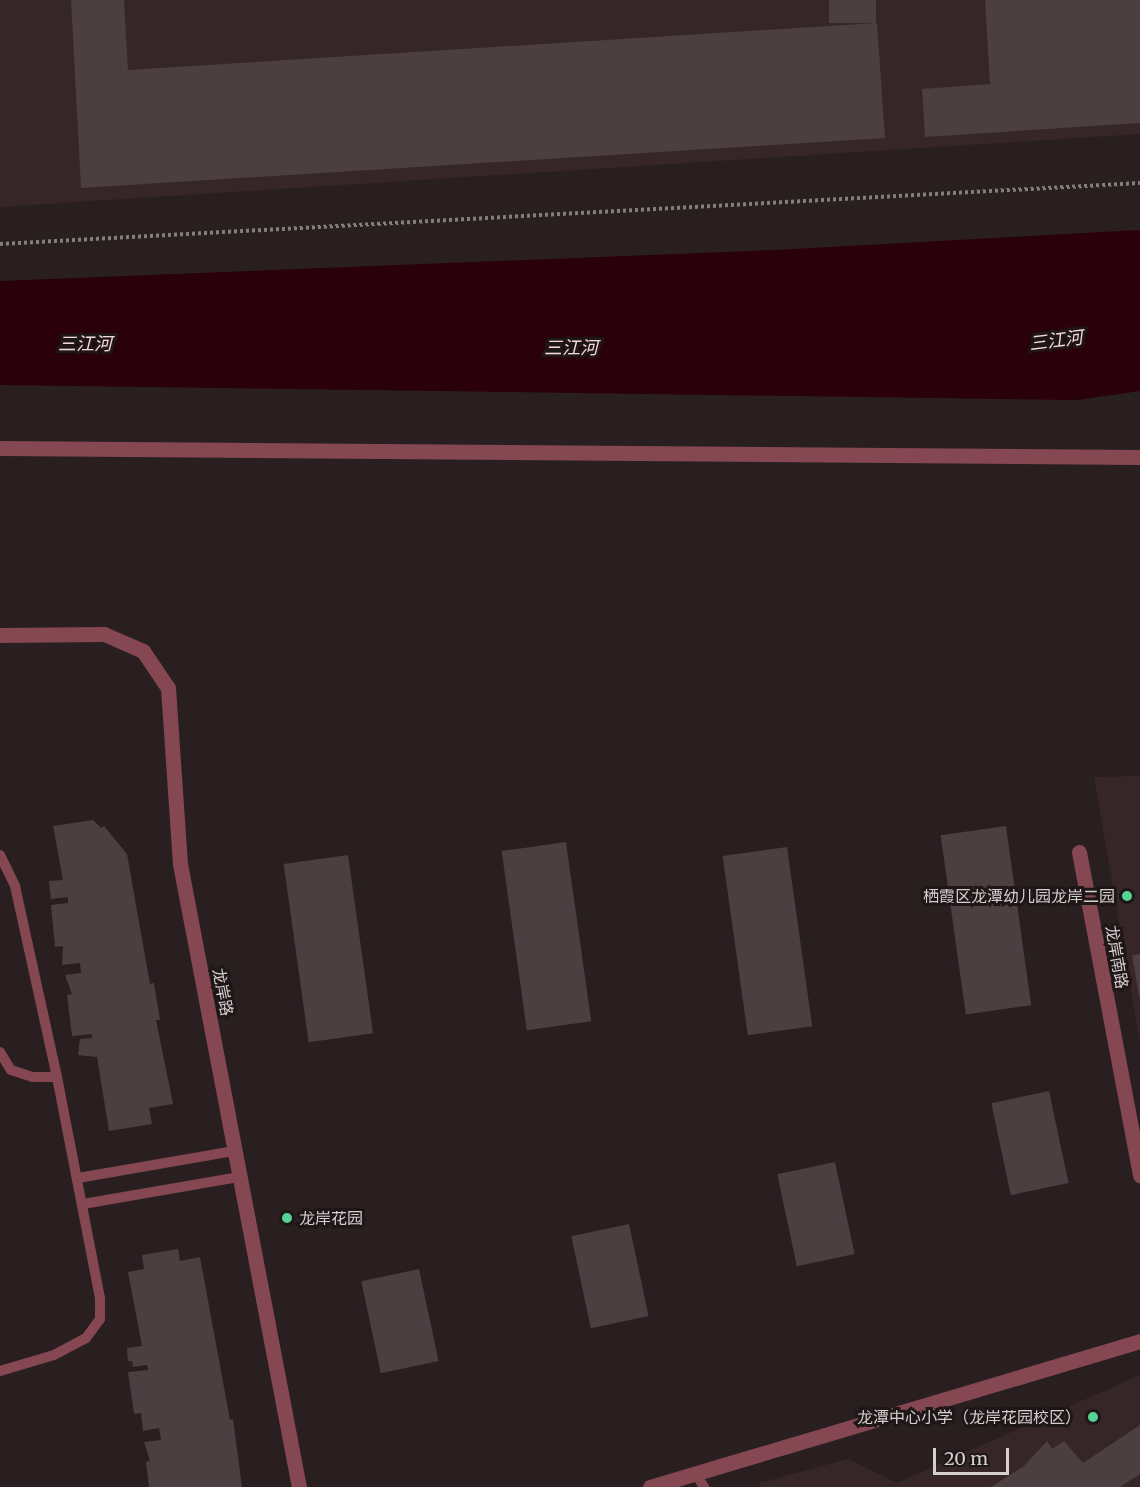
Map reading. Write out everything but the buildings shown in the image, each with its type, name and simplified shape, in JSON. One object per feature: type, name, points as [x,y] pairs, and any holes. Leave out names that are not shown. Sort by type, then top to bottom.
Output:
[{"type":"street","points":[[0,448],[1140,457]]},
{"type":"street","name":"龙岸路","points":[[0,635],[104,634],[143,651],[168,688],[180,864],[299,1487]]},
{"type":"street","name":"龙岸南路","points":[[1079,852],[1140,1175]]},
{"type":"street","points":[[650,1487],[1140,1341]]},
{"type":"lane","points":[[0,855],[15,886],[57,1077],[83,1204],[100,1319],[86,1338],[62,1350],[0,1371]]},
{"type":"lane","points":[[0,1052],[11,1070],[32,1077],[57,1077]]},
{"type":"lane","points":[[78,1178],[235,1150]]},
{"type":"lane","points":[[83,1204],[240,1177]]},
{"type":"lane","points":[[695,1473],[704,1487]]},
{"type":"path","points":[[0,244],[1140,183]]},
{"type":"shaded area","points":[[0,0],[1140,0],[1140,134],[0,207]]},
{"type":"shaded area","name":"栖霞区龙潭幼儿园龙岸二园","points":[[1140,776],[1140,1043],[1094,777]]},
{"type":"shaded area","name":"龙潭中心小学（龙岸花园校区）","points":[[1140,1375],[1140,1487],[760,1487],[759,1483],[848,1459],[897,1483]]},
{"type":"water","name":"三江河","points":[[1140,230],[1140,391],[1077,400],[0,385],[0,281],[774,250]]},
{"type":"place","name":"栖霞区龙潭幼儿园龙岸二园","points":[[1127,896]]},
{"type":"place","name":"龙岸花园","points":[[287,1218]]},
{"type":"place","name":"龙潭中心小学（龙岸花园校区）","points":[[1093,1417]]}]
